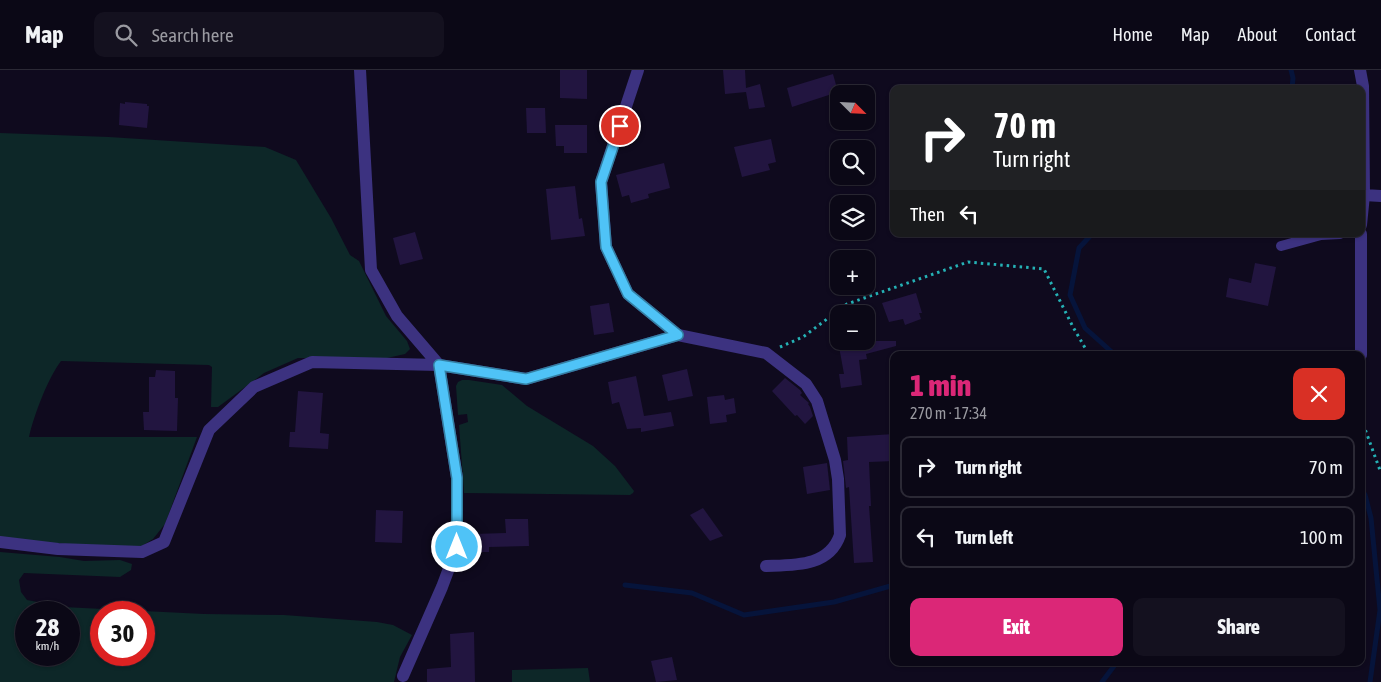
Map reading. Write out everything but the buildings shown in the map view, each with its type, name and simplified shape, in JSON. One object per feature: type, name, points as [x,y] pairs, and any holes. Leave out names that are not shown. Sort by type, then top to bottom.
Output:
[{"type":"street","points":[[360,70],[371,270],[396,316],[439,365],[457,478],[457,547],[442,587],[403,676]]},
{"type":"street","points":[[638,70],[601,182],[606,247],[628,294],[678,335]]},
{"type":"street","points":[[1360,70],[1363,85]]},
{"type":"street","points":[[1365,194],[1381,196]]},
{"type":"street","points":[[1361,237],[1361,351]]},
{"type":"street","points":[[0,542],[58,549],[142,552],[164,542],[209,430],[254,387],[312,362],[439,365],[526,379],[678,335],[766,353],[806,384],[817,400],[835,460],[838,479],[840,535],[830,552],[819,559],[804,564],[766,566]]},
{"type":"lane","points":[[1281,246],[1314,237]]},
{"type":"path","points":[[766,353],[803,337],[847,304],[968,262],[1044,269],[1087,351]]},
{"type":"path","points":[[1365,429],[1381,473]]},
{"type":"green space","points":[[0,133],[109,137],[265,147],[296,160],[331,218],[350,255],[359,261],[386,316],[407,341],[410,349],[405,354],[387,358],[298,358],[264,373],[218,407],[211,407],[212,367],[209,365],[61,361],[42,397],[29,437],[197,437],[165,524],[153,539],[140,547],[0,541]]},
{"type":"green space","points":[[462,380],[502,385],[527,406],[593,446],[615,466],[634,491],[633,493],[630,495],[464,493],[459,425],[468,422],[467,414],[458,415],[456,386]]},
{"type":"green space","points":[[0,552],[84,561],[120,560],[132,564],[131,570],[120,577],[24,573],[19,580],[21,592],[27,600],[32,601],[15,601],[15,666],[80,666],[80,608],[90,608],[90,666],[155,666],[155,612],[284,615],[377,622],[393,625],[412,635],[400,657],[394,682],[0,682]]},
{"type":"green space","points":[[588,668],[590,682],[512,682],[512,670]]},
{"type":"waterway","points":[[1291,70],[1292,85]]},
{"type":"waterway","points":[[1089,237],[1079,248],[1070,295],[1085,328],[1111,351]]},
{"type":"waterway","points":[[1365,495],[1371,518],[1380,610],[1370,682]]},
{"type":"waterway","points":[[625,585],[692,593],[744,615],[834,602],[890,586]]},
{"type":"waterway","points":[[1102,682],[1114,666]]},
{"type":"route","points":[[457,547],[457,478],[439,365],[526,379],[678,335],[628,294],[606,247],[601,182],[620,126]]}]
